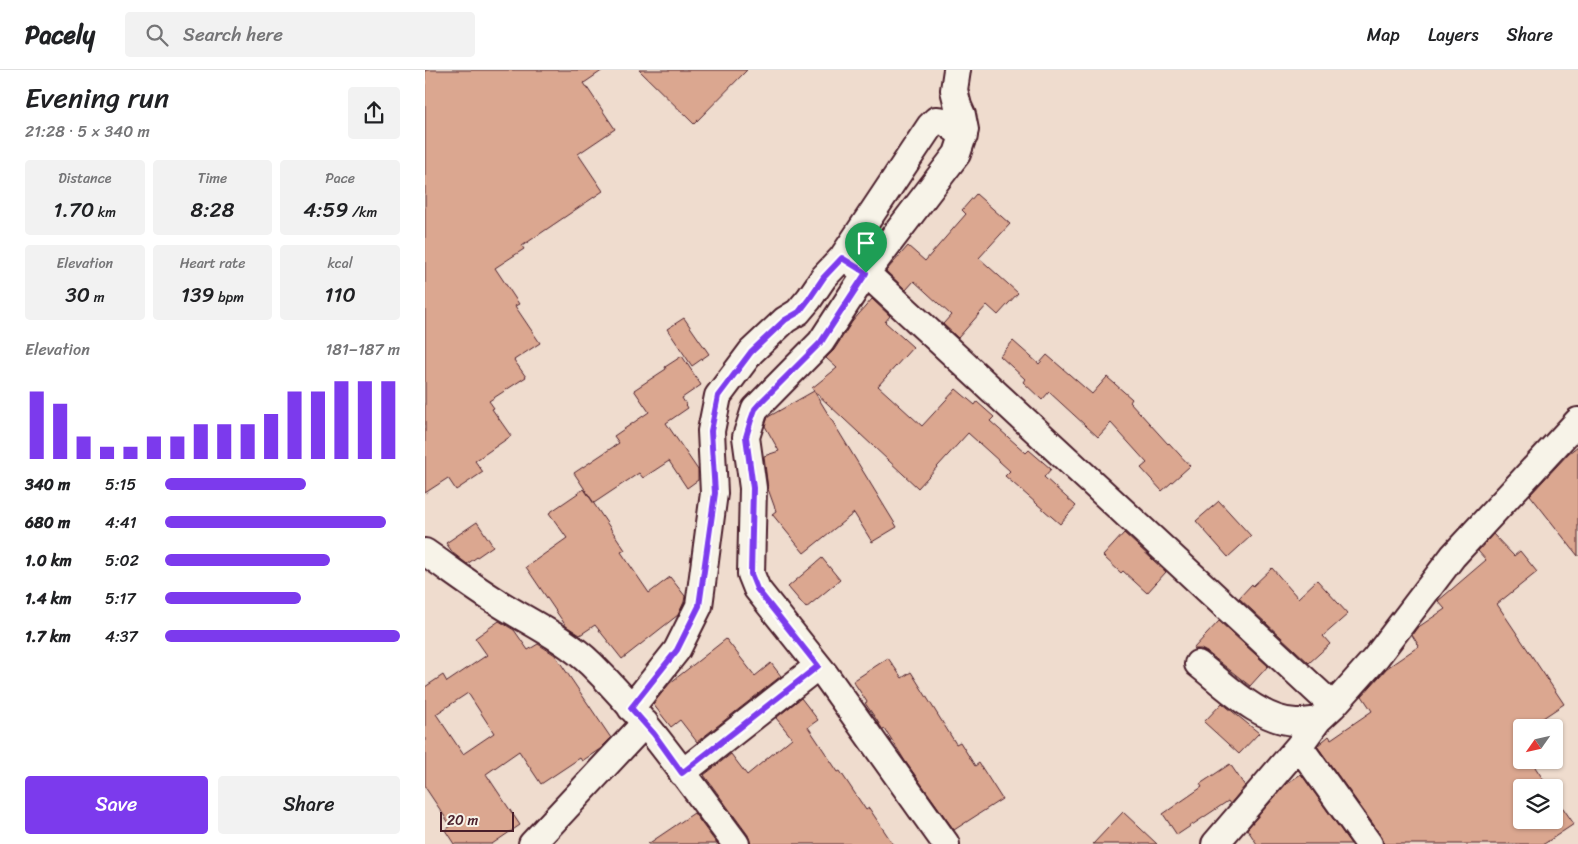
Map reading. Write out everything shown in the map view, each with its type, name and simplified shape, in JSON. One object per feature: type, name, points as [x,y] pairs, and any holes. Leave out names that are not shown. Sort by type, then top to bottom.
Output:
[{"type":"street","points":[[946,844],[818,666],[757,589],[751,574],[753,488],[746,437],[755,409],[821,342],[853,264],[930,126],[936,120],[955,129],[965,130],[954,90],[957,70]]},
{"type":"street","points":[[531,844],[648,728],[677,650],[699,606],[715,493],[711,431],[718,396],[751,352],[785,320],[799,312],[824,277],[853,264],[957,154],[955,129]]},
{"type":"street","points":[[853,264],[1326,713]]},
{"type":"street","points":[[1215,844],[1326,713],[1374,660],[1453,556],[1578,420]]},
{"type":"street","points":[[425,552],[494,600],[570,646],[591,664],[648,728],[736,844]]},
{"type":"street","points":[[1198,664],[1253,707],[1267,714],[1297,722],[1326,713]]},
{"type":"street","points":[[682,773],[818,666]]},
{"type":"street","points":[[1299,746],[1369,844]]},
{"type":"building","points":[[425,70],[603,70],[584,83],[615,129],[578,154],[603,191],[522,246],[524,249],[495,268],[519,304],[515,306],[540,343],[514,360],[526,377],[489,401],[494,408],[492,409],[511,436],[475,461],[483,472],[456,490],[448,478],[425,493]]},
{"type":"building","points":[[639,70],[747,70],[694,124]]},
{"type":"building","points":[[976,194],[1010,224],[979,258],[1018,293],[998,315],[987,305],[958,338],[943,324],[951,315],[914,281],[906,290],[886,271],[908,246],[925,261],[966,214],[962,210]]},
{"type":"building","points":[[872,299],[890,316],[885,322],[913,347],[878,386],[922,426],[956,389],[975,405],[977,402],[994,417],[990,421],[1026,453],[1029,450],[1051,469],[1044,477],[1076,506],[1060,524],[1005,476],[1010,471],[968,433],[918,488],[812,388],[837,368],[826,358],[834,350],[852,322]]},
{"type":"building","points":[[684,318],[709,354],[692,366],[667,329]]},
{"type":"building","points":[[1013,341],[1039,364],[1047,355],[1092,394],[1107,377],[1132,399],[1130,402],[1190,466],[1162,491],[1141,468],[1147,463],[1111,423],[1098,437],[1049,392],[1042,400],[1023,382],[1025,379],[1000,356]]},
{"type":"building","points":[[682,356],[701,385],[682,398],[688,408],[666,423],[698,470],[698,480],[687,488],[669,461],[643,478],[639,473],[594,503],[574,473],[619,443],[614,436],[649,412],[634,390]]},
{"type":"building","points":[[814,391],[897,527],[872,542],[854,513],[804,553],[772,514],[776,511],[768,489],[764,456],[779,451],[765,426],[768,417]]},
{"type":"building","points":[[1578,446],[1578,556],[1530,495],[1569,453]]},
{"type":"building","points":[[584,489],[625,550],[621,552],[649,593],[670,577],[685,596],[678,615],[622,659],[595,625],[580,635],[566,626],[526,567],[567,538],[549,513]]},
{"type":"building","points":[[1219,501],[1251,536],[1228,557],[1196,521]]},
{"type":"building","points":[[477,522],[493,546],[467,564],[453,553],[446,543]]},
{"type":"building","points":[[1124,533],[1166,572],[1147,593],[1103,556]]},
{"type":"building","points":[[1493,534],[1514,556],[1520,551],[1537,572],[1497,604],[1564,704],[1542,719],[1513,719],[1513,769],[1536,769],[1543,779],[1513,779],[1513,829],[1563,829],[1563,808],[1574,824],[1544,844],[1384,844],[1381,835],[1317,746],[1329,736],[1331,739],[1372,711],[1362,696],[1387,668],[1419,646],[1412,635],[1417,628],[1445,609],[1438,601],[1486,560],[1478,551]]},
{"type":"building","points":[[822,558],[840,580],[806,608],[788,587]]},
{"type":"building","points":[[1272,568],[1298,598],[1317,580],[1348,614],[1323,636],[1330,644],[1309,663],[1239,598],[1252,584],[1253,586]]},
{"type":"building","points":[[499,621],[514,630],[528,650],[538,644],[555,655],[611,738],[600,749],[582,761],[580,758],[541,784],[519,751],[486,774],[520,825],[492,844],[454,844],[445,830],[451,826],[425,787],[425,687],[443,675],[447,682],[487,655],[475,638]],"holes":[[[468,693],[494,733],[463,754],[436,714]]]},
{"type":"building","points":[[1219,621],[1268,666],[1250,686],[1207,652],[1201,649],[1193,649]]},
{"type":"building","points":[[726,639],[755,676],[771,663],[781,676],[697,742],[680,720],[671,727],[653,704],[670,683]]},
{"type":"building","points":[[888,658],[902,678],[911,672],[956,744],[960,742],[975,766],[979,763],[1002,799],[954,830],[905,761],[885,729],[883,730],[853,681]]},
{"type":"building","points":[[801,698],[818,720],[808,727],[838,772],[840,771],[866,810],[869,808],[893,844],[751,844],[748,835],[704,775],[731,754],[747,775],[792,738],[776,718]]},
{"type":"building","points":[[1222,703],[1259,733],[1239,754],[1204,722]]},
{"type":"building","points":[[1230,764],[1245,786],[1230,804],[1228,801],[1177,835],[1163,814],[1202,787],[1200,784]]},
{"type":"building","points":[[1301,774],[1351,844],[1257,844],[1247,829],[1286,784]]},
{"type":"building","points":[[1123,812],[1157,844],[1093,844]]},
{"type":"building","points":[[694,813],[717,844],[648,844]]},
{"type":"route","points":[[842,258],[866,273],[821,342],[755,409],[746,437],[753,488],[751,574],[757,589],[818,666],[682,773],[654,734],[631,708],[677,650],[699,606],[715,493],[711,431],[718,396],[751,352],[785,320],[799,312],[824,277],[842,258]]}]
